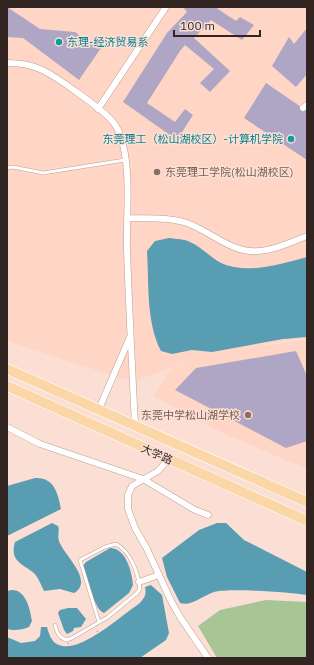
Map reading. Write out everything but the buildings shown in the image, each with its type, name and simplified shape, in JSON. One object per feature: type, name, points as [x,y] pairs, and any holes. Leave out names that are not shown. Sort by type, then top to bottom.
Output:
[{"type":"main road","name":"大学路","points":[[7,369],[307,502]]},
{"type":"main road","name":"大学路","points":[[7,386],[168,460],[307,521]]},
{"type":"street","points":[[98,109],[166,7]]},
{"type":"street","points":[[7,62],[26,64],[40,69],[98,109],[112,121],[120,134],[126,160],[130,336],[135,425]]},
{"type":"street","points":[[127,218],[169,220],[188,224],[234,247],[252,252],[267,251],[307,236]]},
{"type":"street","points":[[99,409],[130,336]]},
{"type":"street","points":[[7,427],[40,444],[143,479],[195,510],[208,516]]},
{"type":"street","points":[[168,460],[158,471],[136,483],[129,491],[128,509],[135,528],[180,617],[208,658]]},
{"type":"street","points":[[139,582],[159,575]]},
{"type":"lane","points":[[7,168],[12,167],[43,173],[126,160]]},
{"type":"lane","points":[[55,625],[58,635],[66,640],[108,617],[132,599],[140,589],[139,582],[129,557],[123,548],[116,544],[105,547],[80,560],[98,622]]},
{"type":"path","points":[[97,631],[116,658]]},
{"type":"path","points":[[68,643],[74,658]]},
{"type":"shaded area","name":"东莞理工学院(松山湖校区)","points":[[7,7],[307,7],[307,339],[301,338],[246,348],[307,340],[307,469],[225,434],[153,396],[170,370],[200,357],[133,382],[7,341]]},
{"type":"green space","points":[[266,600],[307,602],[307,658],[217,658],[198,626],[220,610]]},
{"type":"water","points":[[169,238],[188,241],[221,263],[242,268],[264,267],[307,257],[307,337],[283,339],[212,352],[192,350],[172,354],[161,351],[153,328],[149,302],[147,251],[155,241]]},
{"type":"water","points":[[35,478],[41,478],[51,483],[58,497],[61,509],[7,536],[7,486]]},
{"type":"water","points":[[52,523],[58,526],[59,541],[80,575],[80,588],[74,593],[60,589],[44,591],[35,574],[19,562],[14,554],[15,542]]},
{"type":"water","points":[[217,523],[226,523],[244,540],[307,572],[307,595],[232,590],[210,593],[189,603],[180,603],[167,577],[162,558],[199,530]]},
{"type":"water","points":[[110,548],[116,549],[124,556],[130,568],[133,585],[129,593],[104,613],[100,611],[97,606],[83,566],[86,562]]},
{"type":"water","points":[[151,585],[162,595],[169,633],[166,640],[140,658],[7,658],[7,637],[21,643],[35,641],[40,636],[41,627],[47,627],[52,640],[59,645],[76,645],[86,641],[139,604],[145,596],[145,587]]},
{"type":"water","points":[[12,590],[21,593],[30,611],[32,621],[29,627],[24,629],[7,629],[7,591]]},
{"type":"water","points":[[77,608],[86,619],[81,627],[74,628],[73,631],[67,634],[58,613],[60,610]]},
{"type":"place","name":"东理-经济贸易系","points":[[59,42]]},
{"type":"place","name":"东莞理工（松山湖校区）-计算机学院","points":[[291,139]]},
{"type":"place","name":"东莞理工学院(松山湖校区)","points":[[157,172]]},
{"type":"place","name":"东莞中学松山湖学校","points":[[248,415]]}]
